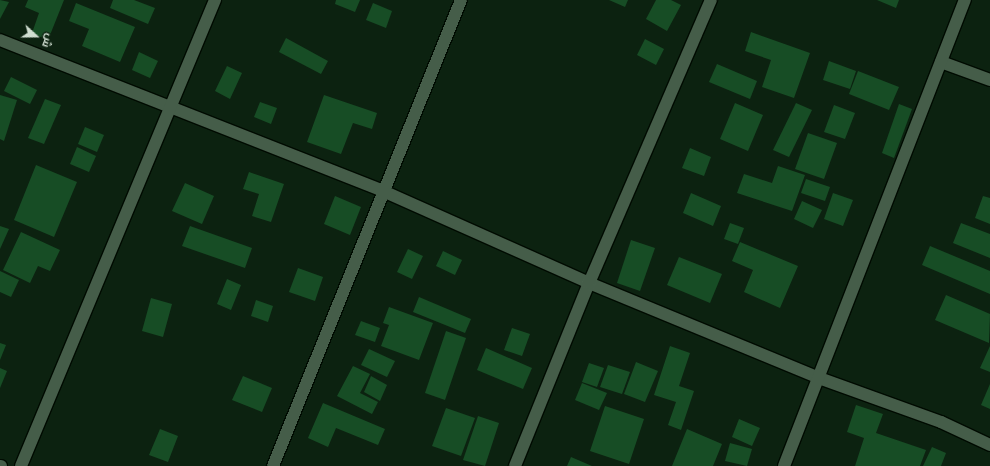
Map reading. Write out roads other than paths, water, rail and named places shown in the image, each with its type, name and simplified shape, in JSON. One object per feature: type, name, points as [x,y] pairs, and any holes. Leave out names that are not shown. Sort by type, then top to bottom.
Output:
[{"type":"street","points":[[20,466],[215,0]]},
{"type":"street","points":[[273,466],[385,192],[461,0]]},
{"type":"street","points":[[515,466],[589,283],[711,0]]},
{"type":"street","points":[[784,466],[965,0]]},
{"type":"street","points":[[0,40],[385,192],[589,283],[819,378],[940,422],[990,445]]},
{"type":"street","points":[[941,62],[990,80]]}]
